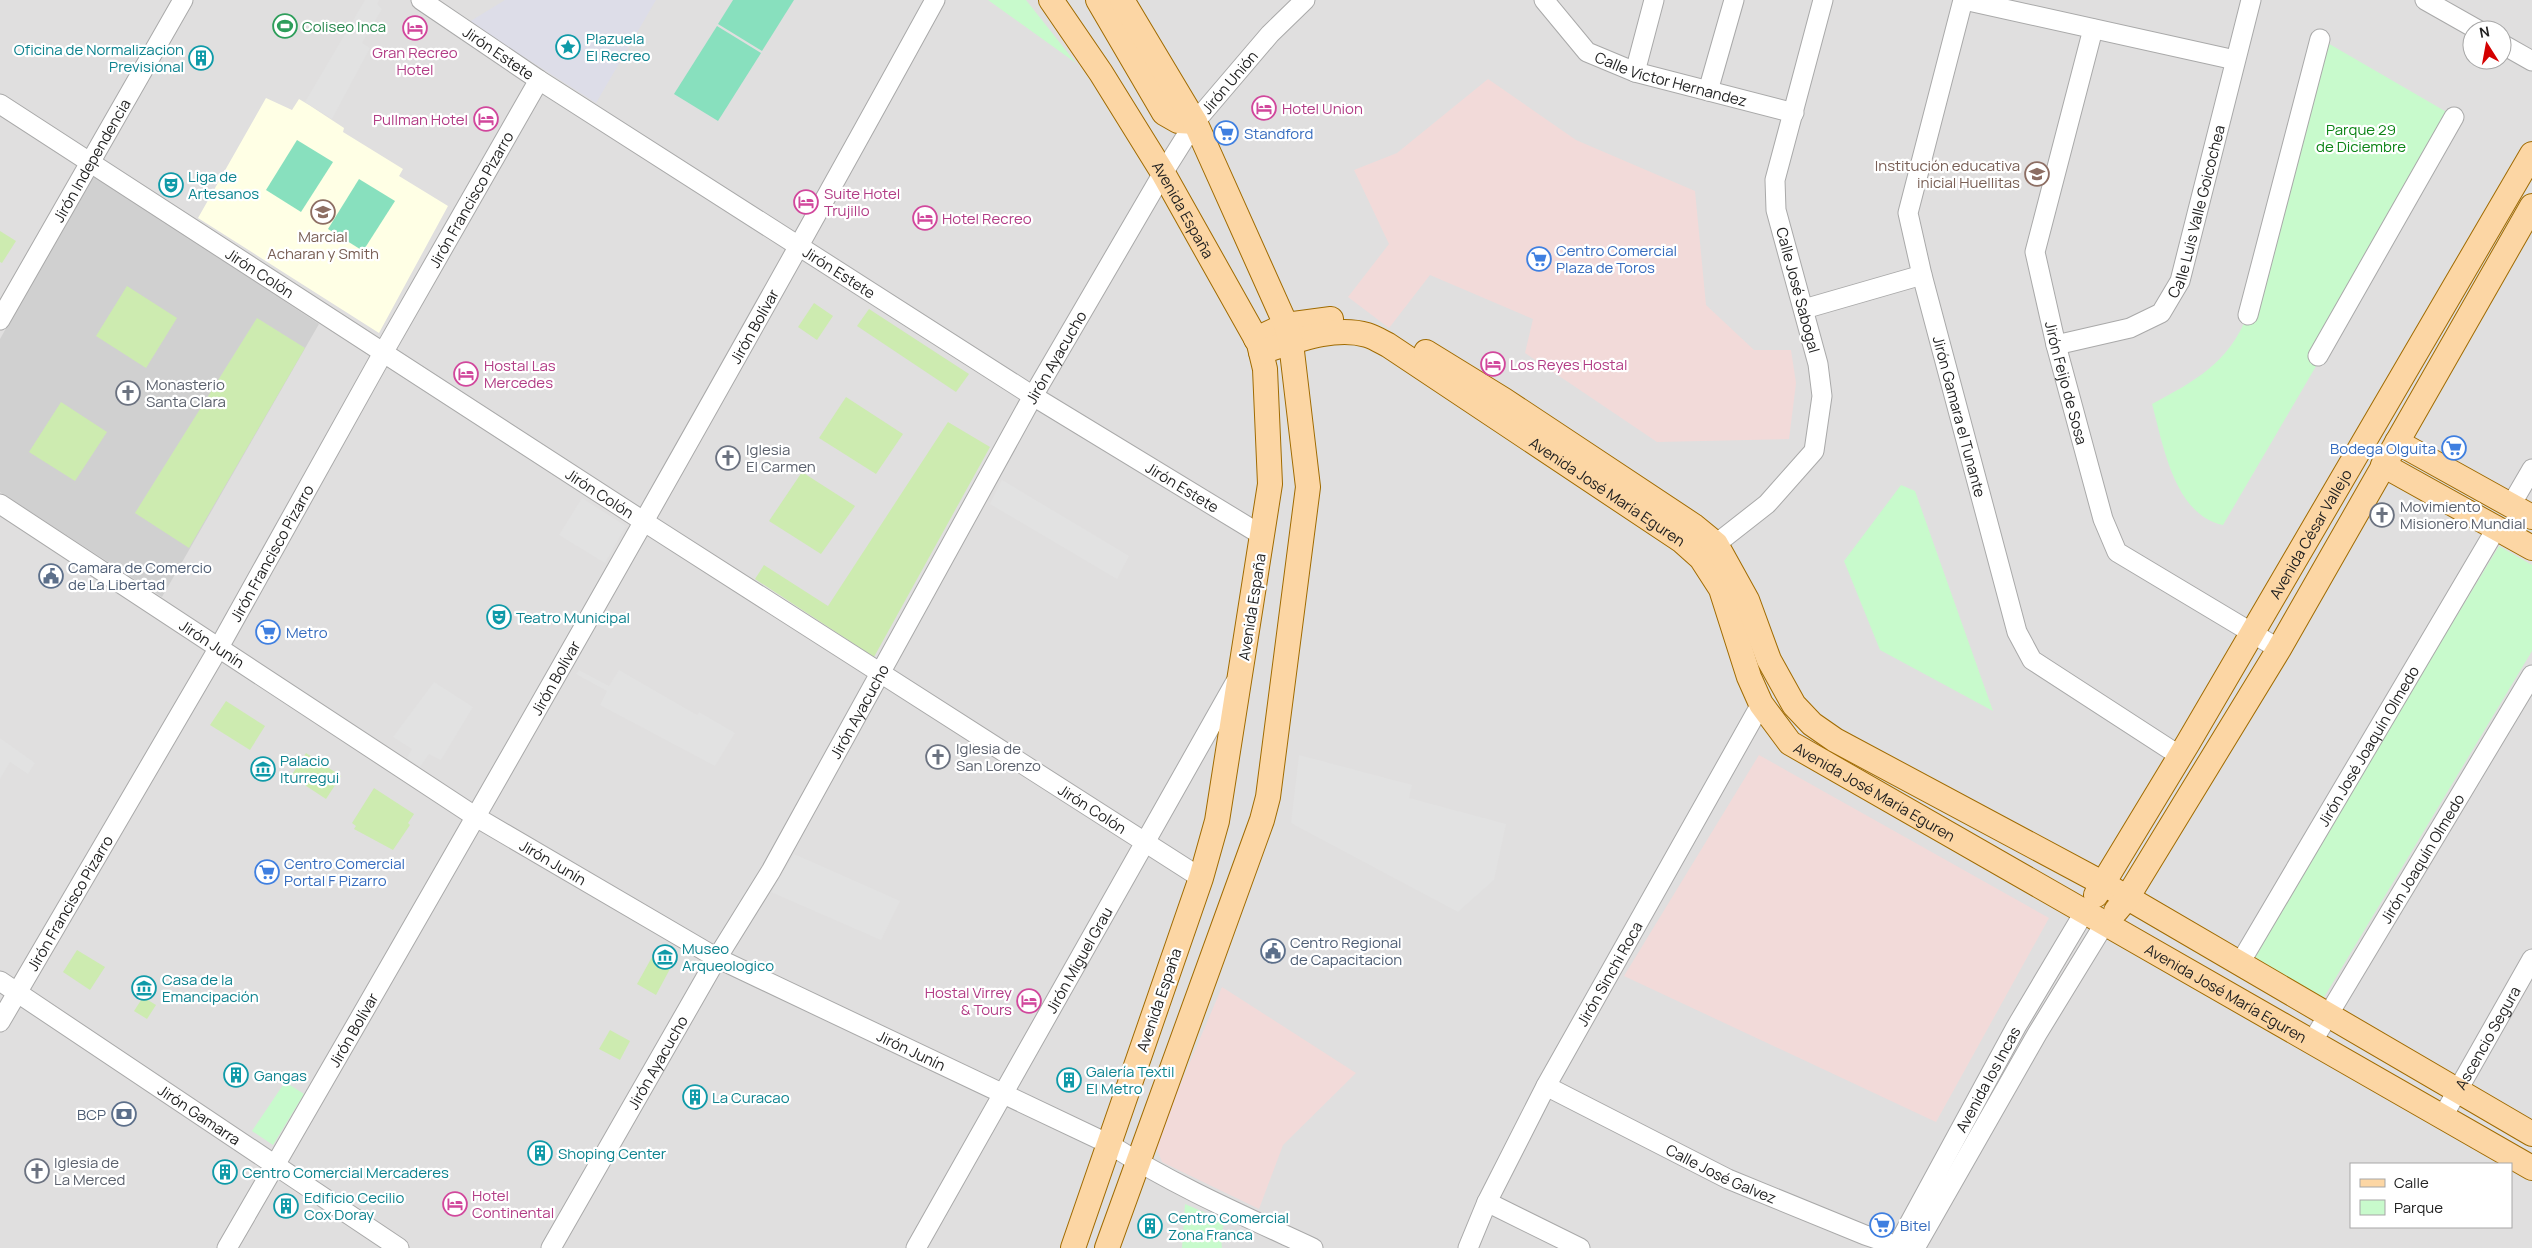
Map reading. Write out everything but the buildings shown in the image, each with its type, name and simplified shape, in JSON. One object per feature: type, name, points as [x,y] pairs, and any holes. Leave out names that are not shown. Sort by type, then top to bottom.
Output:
[{"type":"main road","name":"Avenida España","points":[[1051,0],[1101,73],[1164,173],[1259,345],[1265,369],[1270,484],[1217,821],[1201,878],[1073,1248]]},
{"type":"main road","points":[[1098,0],[1164,113],[1178,121],[1195,122]]},
{"type":"main road","points":[[1107,1248],[1262,820],[1268,797],[1308,486],[1289,334],[1195,122],[1122,0]]},
{"type":"main road","name":"Avenida César Vallejo","points":[[2085,911],[2104,884],[2180,756],[2532,154]]},
{"type":"main road","name":"Avenida César Vallejo","points":[[2105,923],[2127,898],[2279,649],[2532,206]]},
{"type":"main road","name":"Avenida José María Eguren","points":[[1259,345],[1344,318],[1373,323],[1394,332],[1512,406],[1694,526],[1716,544],[1746,600],[1769,660],[1794,705],[1812,724],[1835,740],[2104,884],[2532,1134]]},
{"type":"main road","name":"Avenida José María Eguren","points":[[1289,334],[1313,337],[1349,332],[1368,335],[1388,346],[1682,541],[1701,558],[1721,589],[1749,677],[1761,704],[1790,743],[2532,1168]]},
{"type":"main road","points":[[2397,442],[2532,517]]},
{"type":"main road","points":[[2383,465],[2532,548]]},
{"type":"main road","points":[[1270,484],[1281,475],[1298,475],[1308,486]]},
{"type":"street","name":"Jirón Independencia","points":[[0,320],[183,0]]},
{"type":"street","name":"Jirón Estete","points":[[420,0],[539,80],[1033,396],[1263,536]]},
{"type":"street","name":"Jirón Bolívar","points":[[227,1248],[476,818],[799,246],[934,0]]},
{"type":"street","name":"Jirón Unión","points":[[1164,173],[1195,122],[1270,34],[1305,0]]},
{"type":"street","name":"Calle Victor Hernandez","points":[[1544,0],[1587,52],[1635,72],[1794,113]]},
{"type":"street","points":[[1635,72],[1654,0]]},
{"type":"street","points":[[1708,91],[1734,0]]},
{"type":"street","name":"Calle José Sabogal","points":[[1716,544],[1767,504],[1814,451],[1822,396],[1818,364],[1776,210],[1776,180],[1822,0]]},
{"type":"street","points":[[1964,0],[2235,60]]},
{"type":"street","name":"Jirón Gamara el Tunante","points":[[1964,0],[1908,213],[1922,275],[2017,632],[2032,660],[2180,756]]},
{"type":"street","name":"Calle Luis Valle Goicochea","points":[[2056,345],[2130,328],[2161,314],[2180,281],[2251,0]]},
{"type":"street","points":[[2425,0],[2462,21]]},
{"type":"street","name":"Jirón Feijo de Sosa","points":[[2093,29],[2035,252],[2056,345],[2103,519],[2117,552],[2279,649]]},
{"type":"street","points":[[2248,315],[2320,39]]},
{"type":"street","points":[[2512,50],[2532,61]]},
{"type":"street","name":"Jirón Francisco Pizarro","points":[[0,1022],[218,649],[383,353],[539,80]]},
{"type":"street","name":"Jirón Colón","points":[[0,104],[642,521],[1201,878]]},
{"type":"street","points":[[2318,356],[2454,117]]},
{"type":"street","name":"Jirón Ayacucho","points":[[551,1248],[717,958],[771,871],[881,674],[928,583],[1033,396],[1164,173]]},
{"type":"street","points":[[1804,309],[1922,275]]},
{"type":"street","points":[[2372,428],[2397,442]]},
{"type":"street","points":[[2358,452],[2383,465]]},
{"type":"street","points":[[2511,505],[2532,469]]},
{"type":"street","name":"Jirón Junín","points":[[0,504],[476,818],[717,958],[1109,1144],[1139,1163],[1312,1248]]},
{"type":"street","name":"Jirón José Joaquín Olmedo","points":[[2240,963],[2496,529]]},
{"type":"street","name":"Jirón Miguel Grau","points":[[916,1248],[1146,844],[1242,671]]},
{"type":"street","name":"Jirón Joaquín Olmedo","points":[[2312,1042],[2532,675]]},
{"type":"street","name":"Jirón Sinchi Roca","points":[[1468,1248],[1487,1202],[1546,1086],[1761,704]]},
{"type":"street","name":"Avenida los Incas","points":[[1903,1247],[2016,1027],[2085,911]]},
{"type":"street","name":"Avenida los Incas","points":[[1903,1247],[2105,923]]},
{"type":"street","name":"Ascencio Segura","points":[[2443,1116],[2532,959]]},
{"type":"street","name":"Jirón Gamarra","points":[[0,981],[399,1248]]},
{"type":"street","name":"Calle José Galvez","points":[[1546,1086],[1728,1179],[1865,1235],[1903,1247]]},
{"type":"street","points":[[1487,1202],[1580,1248]]},
{"type":"shaded area","points":[[0,0],[2532,0],[2532,1248],[0,1248]]},
{"type":"shaded area","points":[[365,0],[379,0],[377,4],[382,9],[362,43],[370,48],[332,119],[305,102]]},
{"type":"shaded area","name":"Plazuela El Recreo","points":[[505,0],[656,0],[596,103],[469,22]]},
{"type":"shaded area","name":"Centro Comercial Plaza de Toros","points":[[1488,79],[1576,140],[1695,191],[1706,305],[1754,350],[1791,350],[1796,383],[1789,439],[1657,442],[1525,353],[1533,319],[1430,275],[1389,328],[1348,297],[1389,244],[1354,170],[1397,153]]},
{"type":"shaded area","name":"Marcial Acharan y Smith","points":[[266,98],[292,110],[299,99],[344,128],[343,132],[403,169],[399,176],[448,206],[379,333],[198,218]]},
{"type":"shaded area","points":[[97,177],[319,324],[162,597],[0,492],[0,339],[89,180]]},
{"type":"shaded area","points":[[1002,480],[1129,556],[1117,579],[990,504]]},
{"type":"shaded area","points":[[582,498],[626,526],[605,563],[559,535]]},
{"type":"shaded area","points":[[579,670],[609,686],[619,670],[697,715],[699,712],[735,733],[715,766],[600,705],[607,691],[576,674]]},
{"type":"shaded area","points":[[434,682],[473,707],[441,760],[429,754],[420,767],[407,758],[412,749],[393,737]]},
{"type":"shaded area","points":[[0,738],[35,763],[28,774],[10,762],[0,779]]},
{"type":"shaded area","points":[[1299,755],[1412,785],[1409,798],[1506,824],[1494,880],[1458,912],[1291,823]]},
{"type":"shaded area","points":[[1759,755],[2049,918],[1936,1122],[1624,976]]},
{"type":"shaded area","points":[[794,854],[900,901],[881,940],[771,892]]},
{"type":"shaded area","points":[[1222,987],[1356,1073],[1283,1145],[1259,1209],[1162,1162],[1155,1144]]},
{"type":"green space","points":[[733,0],[794,0],[762,51],[718,24]]},
{"type":"green space","points":[[988,0],[1026,0],[1076,63]]},
{"type":"green space","points":[[717,26],[761,53],[718,121],[674,94]]},
{"type":"green space","name":"Parque 29 de Diciembre","points":[[2319,38],[2450,114],[2319,361],[2223,525],[2206,519],[2193,508],[2182,493],[2166,457],[2152,404],[2196,378],[2221,358],[2231,346],[2248,314]]},
{"type":"green space","points":[[297,140],[333,162],[301,212],[266,190]]},
{"type":"green space","points":[[359,179],[395,201],[363,251],[328,229]]},
{"type":"green space","points":[[0,231],[16,241],[2,263],[0,262]]},
{"type":"green space","points":[[127,286],[177,318],[146,368],[96,336]]},
{"type":"green space","points":[[814,303],[833,316],[817,340],[798,327]]},
{"type":"green space","points":[[869,309],[969,374],[956,392],[857,326]]},
{"type":"green space","points":[[257,318],[305,348],[189,548],[135,513]]},
{"type":"green space","points":[[846,397],[903,434],[876,474],[819,438]]},
{"type":"green space","points":[[61,402],[107,432],[75,481],[29,452]]},
{"type":"green space","points":[[948,422],[990,447],[874,657],[755,579],[764,565],[828,606]]},
{"type":"green space","points":[[802,472],[855,506],[821,554],[769,521]]},
{"type":"green space","points":[[1901,485],[1915,491],[1993,711],[1880,650],[1844,561]]},
{"type":"green space","points":[[2499,546],[2532,565],[2532,651],[2323,999],[2250,957]]},
{"type":"green space","points":[[226,701],[265,726],[250,750],[210,725]]},
{"type":"green space","points":[[306,753],[341,776],[326,799],[291,776]]},
{"type":"green space","points":[[374,788],[414,814],[408,823],[410,825],[393,850],[354,829],[356,826],[352,823]]},
{"type":"green space","points":[[77,950],[105,967],[90,990],[63,972]]},
{"type":"green space","points":[[652,957],[671,967],[656,995],[637,984]]},
{"type":"green space","points":[[143,997],[156,1005],[147,1019],[134,1011]]},
{"type":"green space","points":[[610,1030],[630,1041],[620,1060],[599,1049]]},
{"type":"green space","points":[[285,1082],[304,1094],[273,1145],[252,1131]]},
{"type":"green space","points":[[1185,1204],[1224,1221],[1221,1238],[1222,1248],[1182,1248]]},
{"type":"place","name":"Coliseo Inca","points":[[285,26]]},
{"type":"place","name":"Gran Recreo Hotel","points":[[415,28]]},
{"type":"place","name":"Plazuela El Recreo","points":[[568,47]]},
{"type":"place","name":"Oficina de Normalizacion Previsional","points":[[201,58]]},
{"type":"place","name":"Hotel Union","points":[[1264,108]]},
{"type":"place","name":"Pullman Hotel","points":[[486,119]]},
{"type":"place","name":"Standford","points":[[1226,133]]},
{"type":"place","name":"Institución educativa inicial Huellitas","points":[[2037,174]]},
{"type":"place","name":"Liga de Artesanos","points":[[171,185]]},
{"type":"place","name":"Suite Hotel Trujillo","points":[[806,202]]},
{"type":"place","name":"Marcial Acharan y Smith","points":[[323,212]]},
{"type":"place","name":"Hotel Recreo","points":[[925,218]]},
{"type":"place","name":"Centro Comercial Plaza de Toros","points":[[1539,259]]},
{"type":"place","name":"Los Reyes Hostal","points":[[1493,364]]},
{"type":"place","name":"Hostal Las Mercedes","points":[[466,374]]},
{"type":"place","name":"Monasterio Santa Clara","points":[[128,393]]},
{"type":"place","name":"Bodega Olguita","points":[[2454,448]]},
{"type":"place","name":"Iglesia El Carmen","points":[[728,458]]},
{"type":"place","name":"Movimiento Misionero Mundial","points":[[2382,515]]},
{"type":"place","name":"Camara de Comercio de La Libertad","points":[[51,576]]},
{"type":"place","name":"Teatro Municipal","points":[[499,617]]},
{"type":"place","name":"Metro","points":[[268,632]]},
{"type":"place","name":"Iglesia de San Lorenzo","points":[[938,757]]},
{"type":"place","name":"Palacio Iturregui","points":[[263,769]]},
{"type":"place","name":"Centro Comercial Portal F Pizarro","points":[[267,872]]},
{"type":"place","name":"Centro Regional de Capacitacion","points":[[1273,951]]},
{"type":"place","name":"Museo Arqueologico","points":[[665,957]]},
{"type":"place","name":"Casa de la Emancipación","points":[[144,988]]},
{"type":"place","name":"Hostal Virrey & Tours","points":[[1029,1001]]},
{"type":"place","name":"Gangas","points":[[236,1075]]},
{"type":"place","name":"Galería Textil El Metro","points":[[1069,1080]]},
{"type":"place","name":"La Curacao","points":[[695,1097]]},
{"type":"place","name":"BCP","points":[[124,1114]]},
{"type":"place","name":"Shoping Center","points":[[540,1153]]},
{"type":"place","name":"Iglesia de La Merced","points":[[37,1171]]},
{"type":"place","name":"Centro Comercial Mercaderes","points":[[225,1172]]},
{"type":"place","name":"Hotel Continental","points":[[455,1204]]},
{"type":"place","name":"Edificio Cecilio Cox Doray","points":[[286,1206]]},
{"type":"place","name":"Bitel","points":[[1882,1225]]},
{"type":"place","name":"Centro Comercial Zona Franca","points":[[1150,1226]]}]
